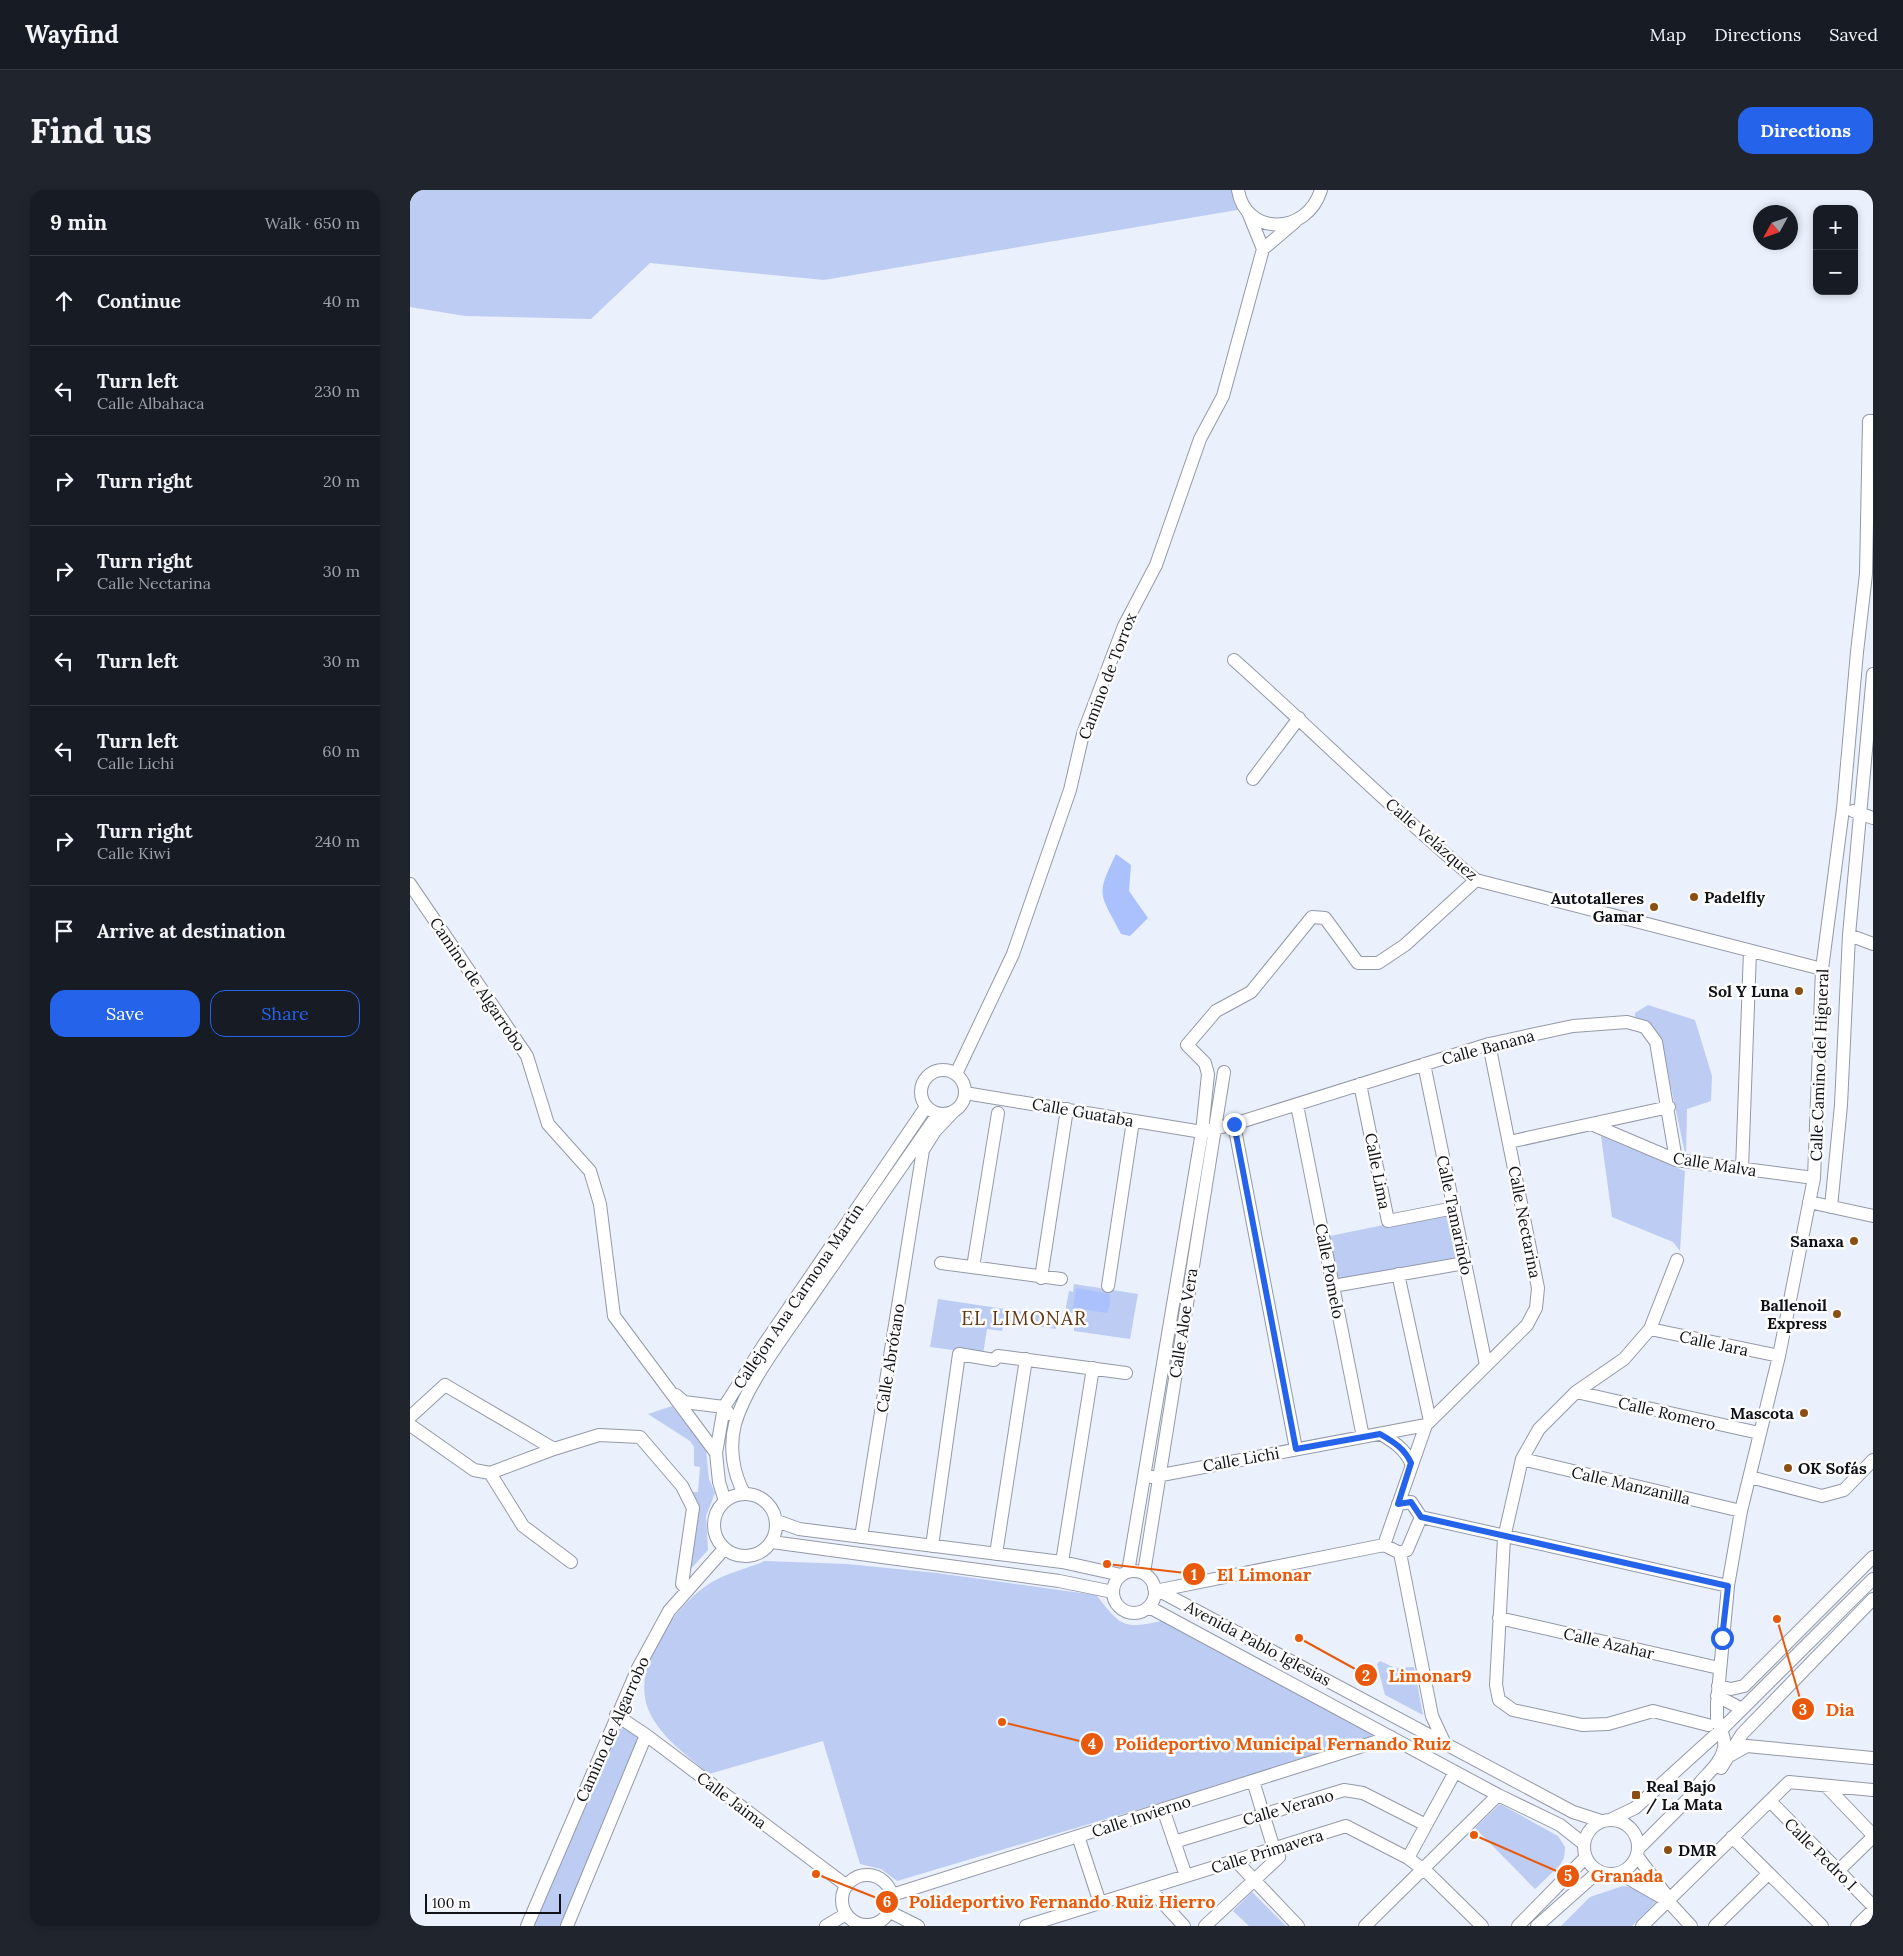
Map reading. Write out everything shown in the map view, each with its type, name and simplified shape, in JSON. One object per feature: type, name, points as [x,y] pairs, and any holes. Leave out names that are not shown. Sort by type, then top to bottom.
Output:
[{"type":"street","points":[[1238,190],[1263,249],[1308,213],[1316,203],[1321,190]]},
{"type":"street","points":[[1246,209],[1257,218],[1270,224],[1295,222]]},
{"type":"street","name":"Camino de Torrox","points":[[956,1074],[1013,954],[1070,790],[1083,734],[1124,626],[1156,565],[1200,439],[1223,396],[1263,249]]},
{"type":"street","name":"Calle Camino del Higueral","points":[[1691,1796],[1696,1784],[1719,1761],[1724,1747],[1718,1719],[1718,1695],[1728,1586],[1741,1511],[1778,1356],[1814,1178],[1822,969],[1843,809],[1870,550],[1871,421]]},
{"type":"street","name":"Calle Velázquez","points":[[1234,660],[1299,718],[1437,848],[1476,880],[1822,969]]},
{"type":"street","points":[[1856,672],[1873,677]]},
{"type":"street","name":"Calle Camino del Higueral","points":[[1831,1207],[1841,1105],[1849,934],[1873,677]]},
{"type":"street","points":[[1253,779],[1299,718]]},
{"type":"street","points":[[1843,809],[1873,818]]},
{"type":"street","name":"Calle Aloe Vera","points":[[1144,1573],[1208,1130],[1208,1074],[1205,1064],[1187,1045],[1216,1011],[1251,992],[1312,916],[1325,918],[1358,963],[1378,963],[1404,945],[1476,880]]},
{"type":"street","name":"Camino de Algarrobo","points":[[410,884],[528,1056],[548,1124],[590,1171],[600,1204],[614,1316],[716,1452]]},
{"type":"street","points":[[1849,934],[1873,944]]},
{"type":"street","points":[[1742,1169],[1750,951]]},
{"type":"street","name":"Calle Banana","points":[[1208,1130],[1234,1124],[1489,1044],[1572,1026],[1628,1022],[1645,1027],[1656,1042],[1669,1107],[1676,1160]]},
{"type":"street","name":"Calle Nectarina","points":[[1384,1545],[1411,1463],[1428,1423],[1527,1325],[1536,1308],[1538,1288],[1489,1044]]},
{"type":"street","name":"Calle Tamarindo","points":[[1424,1064],[1486,1365]]},
{"type":"street","points":[[942,1070],[956,1074],[961,1080],[965,1093],[962,1104],[954,1111],[938,1114],[926,1107],[921,1090],[924,1081],[930,1074],[942,1070]]},
{"type":"street","name":"Calle Aloe Vera","points":[[1124,1574],[1144,1478],[1208,1130],[1224,1072]]},
{"type":"street","name":"Calle Lima","points":[[1360,1084],[1388,1221],[1454,1208]]},
{"type":"street","name":"Calle Guataba","points":[[965,1093],[1133,1121],[1208,1130]]},
{"type":"street","name":"Calle Pomelo","points":[[1297,1104],[1363,1437]]},
{"type":"street","name":"Callejon Ana Carmona Martin","points":[[725,1501],[719,1482],[716,1452],[724,1406],[762,1346],[926,1107]]},
{"type":"street","points":[[1509,1142],[1669,1107]]},
{"type":"street","points":[[1041,1278],[1067,1109]]},
{"type":"street","name":"Calle Abrótano","points":[[862,1537],[923,1150],[935,1131],[954,1111]]},
{"type":"street","points":[[973,1267],[998,1113]]},
{"type":"street","name":"Callejon Ana Carmona Martin","points":[[744,1493],[734,1475],[733,1440],[735,1425],[744,1399],[783,1337],[938,1114]]},
{"type":"street","points":[[1108,1286],[1133,1121]]},
{"type":"street","points":[[1234,1124],[1296,1449]]},
{"type":"street","name":"Calle Malva","points":[[1591,1124],[1676,1160],[1814,1178]]},
{"type":"street","points":[[901,1167],[912,1169],[919,1178]]},
{"type":"street","points":[[1809,1202],[1873,1216]]},
{"type":"street","points":[[1677,1260],[1650,1330],[1624,1359],[1576,1392],[1539,1429],[1522,1459],[1504,1538],[1496,1685],[1498,1700],[1513,1710],[1582,1725],[1608,1724],[1653,1711],[1708,1725]]},
{"type":"street","points":[[941,1263],[1041,1278],[1060,1279]]},
{"type":"street","points":[[1333,1286],[1465,1263]]},
{"type":"street","points":[[1398,1274],[1428,1423]]},
{"type":"street","name":"Calle Jara","points":[[1650,1330],[1778,1356]]},
{"type":"street","points":[[932,1546],[959,1354],[994,1360],[998,1356],[1026,1359],[1126,1373]]},
{"type":"street","points":[[996,1554],[1026,1359]]},
{"type":"street","points":[[1062,1562],[1093,1368]]},
{"type":"street","name":"Camino de Algarrobo","points":[[663,1383],[684,1402],[724,1406]]},
{"type":"street","points":[[410,1417],[444,1385],[554,1449]]},
{"type":"street","name":"Calle Romero","points":[[1576,1392],[1759,1433]]},
{"type":"street","points":[[724,1406],[735,1425]]},
{"type":"street","name":"Calle Lichi","points":[[1144,1478],[1380,1434],[1428,1423]]},
{"type":"street","points":[[410,1425],[474,1470],[490,1473],[554,1449],[600,1435],[640,1437],[682,1486],[693,1508],[682,1584],[688,1590]]},
{"type":"street","points":[[1380,1434],[1397,1444],[1407,1454],[1411,1463]]},
{"type":"street","name":"Calle Manzanilla","points":[[1522,1459],[1741,1511]]},
{"type":"street","points":[[1750,1477],[1822,1496],[1844,1490],[1873,1460]]},
{"type":"street","points":[[490,1473],[524,1526],[571,1562]]},
{"type":"street","points":[[744,1493],[756,1495],[766,1501],[773,1510],[777,1521],[776,1532],[772,1542],[765,1550],[755,1555],[744,1557],[734,1555],[724,1549],[717,1540],[714,1530],[714,1519],[718,1509],[725,1501],[744,1493]]},
{"type":"street","points":[[1398,1504],[1411,1502],[1421,1517],[1504,1538],[1728,1586]]},
{"type":"street","points":[[1157,1589],[1384,1545],[1400,1553],[1407,1550],[1421,1517]]},
{"type":"street","points":[[777,1521],[799,1529],[1062,1562],[1124,1574],[1144,1573],[1151,1579],[1157,1589],[1149,1607],[1142,1612],[1126,1612],[1119,1607],[1113,1592],[1115,1583],[1124,1574]]},
{"type":"street","points":[[772,1542],[1059,1581],[1113,1592]]},
{"type":"street","name":"Camino de Algarrobo","points":[[527,1926],[616,1715],[638,1668],[669,1611],[724,1549]]},
{"type":"street","points":[[1400,1553],[1432,1716],[1446,1744]]},
{"type":"street","points":[[1718,1695],[1744,1686],[1873,1557]]},
{"type":"street","points":[[1518,1926],[1585,1851],[1589,1830],[1635,1808],[1721,1730],[1873,1579]]},
{"type":"street","points":[[1193,1608],[1189,1597],[1199,1581]]},
{"type":"street","name":"Avenida Pablo Iglesias","points":[[1157,1589],[1573,1812],[1607,1820]]},
{"type":"street","points":[[1619,1873],[1631,1866],[1638,1852],[1691,1796],[1723,1766],[1742,1734],[1873,1599]]},
{"type":"street","name":"Avenida Pablo Iglesias","points":[[1149,1607],[1498,1795],[1564,1828],[1585,1851]]},
{"type":"street","name":"Calle Azahar","points":[[1499,1618],[1719,1668]]},
{"type":"street","points":[[1718,1695],[1742,1709]]},
{"type":"street","name":"Calle Camino del Higueral","points":[[1708,1741],[1708,1725],[1718,1695]]},
{"type":"street","name":"Calle Jaima","points":[[616,1715],[646,1735],[846,1886]]},
{"type":"street","points":[[1418,1730],[1428,1725],[1432,1716]]},
{"type":"street","points":[[567,1926],[646,1735]]},
{"type":"street","name":"Calle Invierno","points":[[892,1895],[1391,1737]]},
{"type":"street","points":[[1731,1755],[1747,1746],[1873,1758]]},
{"type":"street","points":[[1408,1858],[1455,1772]]},
{"type":"street","points":[[1205,1926],[1279,1857],[1274,1849],[1253,1781]]},
{"type":"street","points":[[1642,1926],[1789,1782],[1873,1790]]},
{"type":"street","points":[[1826,1786],[1873,1836],[1838,1871]]},
{"type":"street","name":"Calle Verano","points":[[1174,1842],[1344,1790],[1363,1793],[1426,1824]]},
{"type":"street","points":[[1365,1926],[1498,1795]]},
{"type":"street","name":"Calle Pedro I","points":[[1770,1801],[1873,1908]]},
{"type":"street","points":[[1163,1809],[1186,1876]]},
{"type":"street","points":[[1607,1820],[1630,1827],[1638,1840],[1638,1852],[1668,1898],[1668,1901]]},
{"type":"street","name":"Calle Primavera","points":[[1026,1926],[1057,1922],[1100,1903],[1346,1826],[1408,1858],[1429,1874],[1482,1926]]},
{"type":"street","points":[[1078,1836],[1100,1903]]},
{"type":"street","points":[[1732,1837],[1822,1926]]},
{"type":"street","points":[[1585,1851],[1599,1871],[1619,1873],[1668,1901],[1692,1926]]},
{"type":"street","points":[[1236,1861],[1298,1926]]},
{"type":"street","points":[[1537,1926],[1599,1871]]},
{"type":"street","points":[[1715,1926],[1768,1874]]},
{"type":"street","points":[[863,1875],[881,1879],[888,1886],[892,1895],[890,1912],[884,1920],[866,1926],[858,1924],[846,1914],[842,1904],[842,1895],[846,1886],[854,1879],[863,1875]]},
{"type":"street","points":[[1148,1888],[1184,1926]]},
{"type":"street","points":[[1857,1926],[1873,1908]]},
{"type":"street","points":[[890,1912],[918,1926]]},
{"type":"street","points":[[826,1926],[846,1914]]},
{"type":"shaded area","points":[[410,190],[1238,190],[1243,209],[824,280],[650,263],[591,319],[465,316],[410,307]]},
{"type":"shaded area","points":[[1116,854],[1131,865],[1129,891],[1148,918],[1130,936],[1121,934],[1108,910],[1103,895],[1105,879]]},
{"type":"shaded area","points":[[1648,1005],[1695,1020],[1712,1076],[1711,1101],[1687,1109],[1686,1158],[1660,1036],[1647,1022],[1635,1019],[1635,1013]]},
{"type":"shaded area","points":[[1601,1136],[1685,1171],[1680,1251],[1673,1242],[1612,1217]]},
{"type":"shaded area","points":[[1452,1211],[1461,1261],[1335,1283],[1325,1237]]},
{"type":"shaded area","points":[[1074,1284],[1138,1294],[1130,1339],[1074,1331],[1074,1313],[1065,1312],[1069,1291],[1073,1292]]},
{"type":"shaded area","points":[[1076,1288],[1110,1294],[1107,1313],[1073,1308]]},
{"type":"shaded area","points":[[938,1299],[1057,1317],[1056,1329],[1004,1321],[1002,1331],[987,1329],[983,1354],[930,1347]]},
{"type":"shaded area","points":[[672,1406],[706,1450],[709,1479],[715,1493],[706,1516],[708,1550],[689,1571],[698,1503],[692,1492],[698,1492],[700,1467],[694,1466],[694,1447],[690,1441],[648,1414]]},
{"type":"shaded area","points":[[765,1561],[847,1564],[937,1573],[1096,1595],[1111,1613],[1123,1623],[1137,1625],[1161,1621],[1379,1738],[897,1881],[881,1869],[860,1864],[823,1741],[709,1774],[667,1738],[649,1711],[644,1694],[645,1675],[660,1638],[671,1621],[684,1605],[712,1582]]},
{"type":"shaded area","points":[[1380,1661],[1395,1668],[1414,1667],[1423,1715],[1385,1695],[1377,1664]]},
{"type":"shaded area","points":[[617,1718],[643,1736],[564,1926],[532,1926]]},
{"type":"shaded area","points":[[1500,1804],[1558,1836],[1565,1847],[1564,1858],[1560,1865],[1535,1889],[1475,1828]]},
{"type":"shaded area","points":[[1623,1886],[1640,1889],[1656,1902],[1632,1926],[1561,1926],[1590,1897]]},
{"type":"shaded area","points":[[1252,1892],[1286,1926],[1249,1926],[1233,1911]]},
{"type":"place","name":"Padelfly","points":[[1694,897]]},
{"type":"place","name":"Autotalleres Gamar","points":[[1654,907]]},
{"type":"place","name":"Sol Y Luna","points":[[1799,991]]},
{"type":"place","name":"Sanaxa","points":[[1854,1241]]},
{"type":"place","name":"Ballenoil Express","points":[[1837,1314]]},
{"type":"place","name":"Mascota","points":[[1804,1413]]},
{"type":"place","name":"OK Sofás","points":[[1788,1468]]},
{"type":"place","name":"El Limonar","points":[[1107,1564]]},
{"type":"place","name":"Dia","points":[[1777,1619]]},
{"type":"place","name":"Limonar9","points":[[1299,1638]]},
{"type":"place","name":"Polideportivo Municipal Fernando Ruiz","points":[[1002,1722]]},
{"type":"place","name":"Real Bajo / La Mata","points":[[1636,1795]]},
{"type":"place","name":"Granada","points":[[1474,1835]]},
{"type":"place","name":"DMR","points":[[1668,1850]]},
{"type":"place","name":"Polideportivo Fernando Ruiz Hierro","points":[[816,1874]]},
{"type":"district","name":"EL LIMONAR","points":[[1024,1318]]},
{"type":"route","points":[[1234,1124],[1296,1449],[1380,1434],[1397,1444],[1407,1454],[1411,1463],[1398,1504],[1411,1502],[1421,1517],[1504,1538],[1728,1586],[1722,1638]]}]
